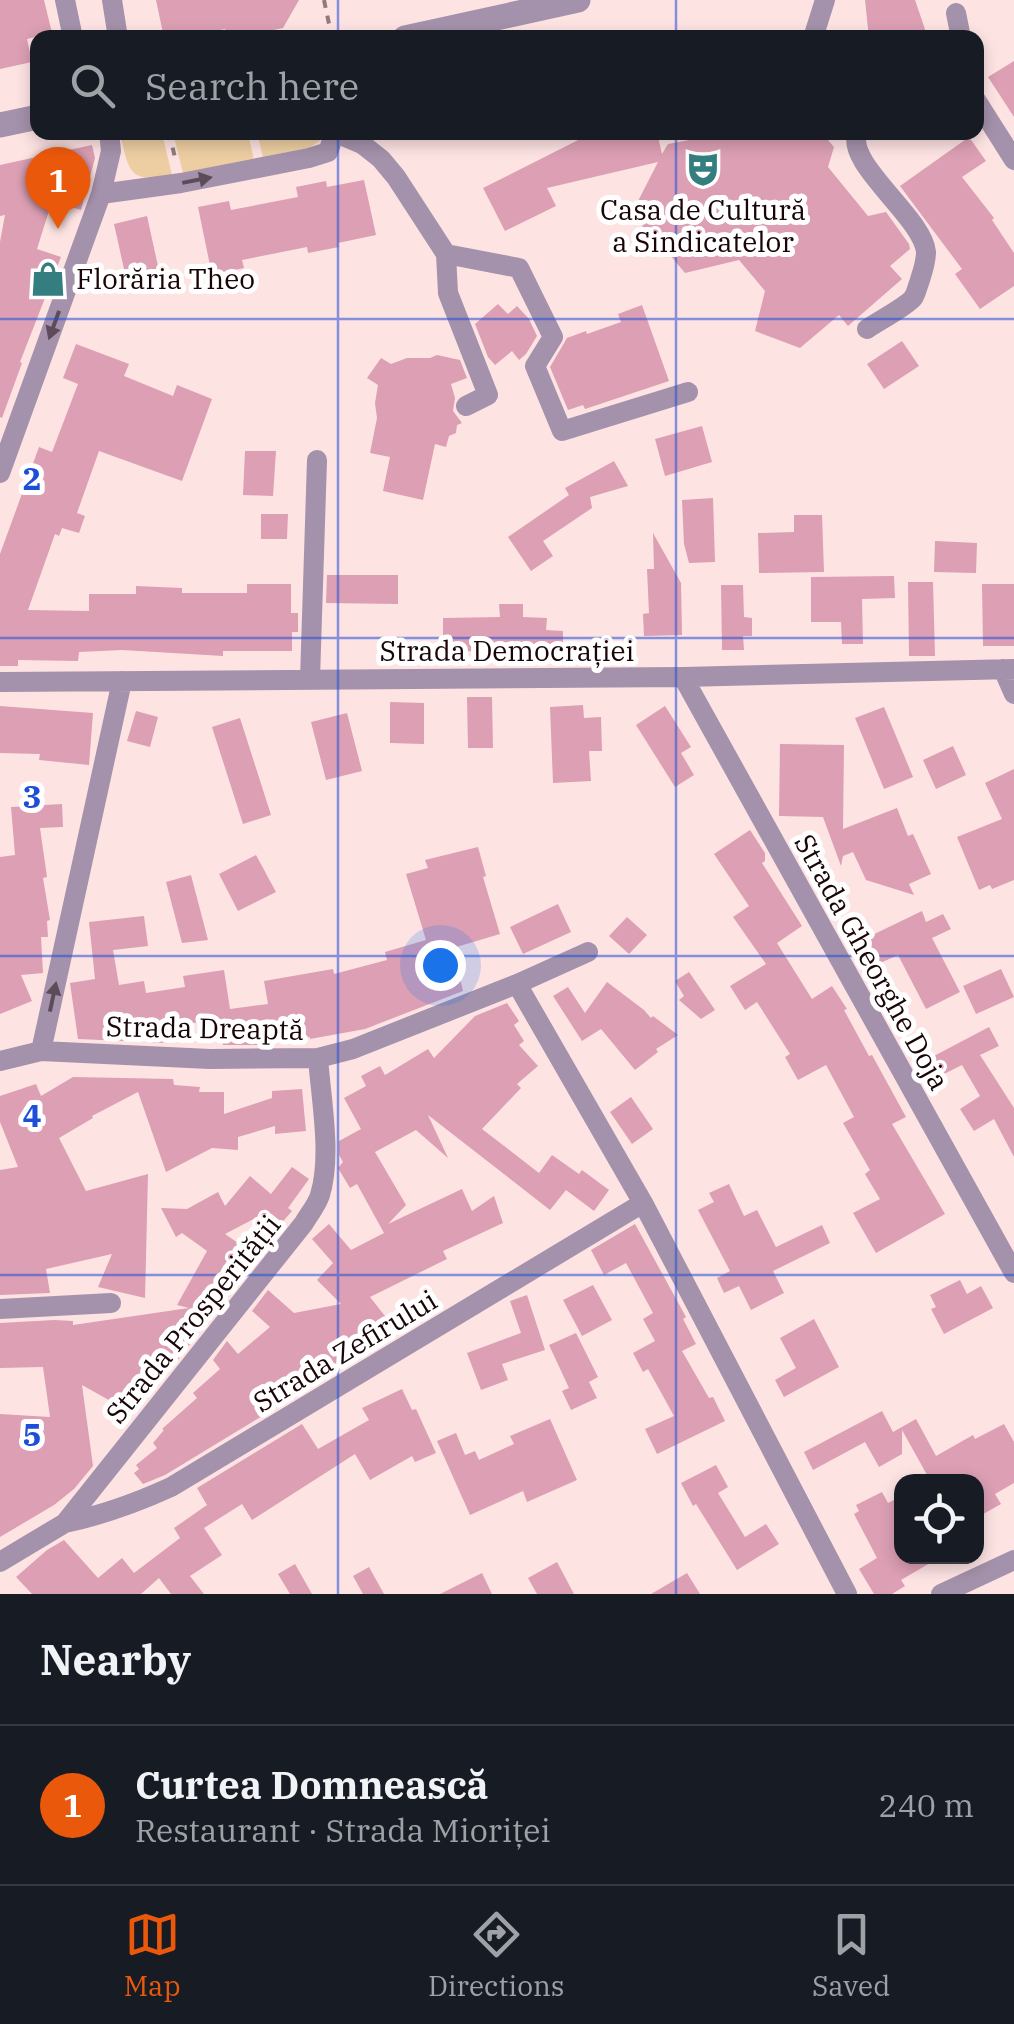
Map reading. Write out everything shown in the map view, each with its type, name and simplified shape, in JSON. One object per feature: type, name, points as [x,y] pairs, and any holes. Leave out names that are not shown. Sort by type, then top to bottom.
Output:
[{"type":"street","points":[[65,0],[71,30]]},
{"type":"street","points":[[112,0],[117,30]]},
{"type":"street","points":[[441,30],[578,0]]},
{"type":"street","points":[[816,30],[825,0]]},
{"type":"street","points":[[956,12],[959,30]]},
{"type":"street","points":[[984,113],[1014,160]]},
{"type":"street","points":[[0,126],[30,119]]},
{"type":"street","points":[[0,473],[101,194],[110,140]]},
{"type":"street","points":[[101,194],[309,158],[328,152],[332,140]]},
{"type":"street","points":[[352,140],[381,159],[396,177],[446,254],[448,293],[488,395],[466,406]]},
{"type":"street","points":[[854,140],[856,149],[912,223],[926,249],[913,298],[867,329]]},
{"type":"street","points":[[446,254],[518,268],[553,337],[535,366],[562,430],[688,392]]},
{"type":"street","points":[[310,679],[317,460]]},
{"type":"street","points":[[1009,669],[1014,694]]},
{"type":"street","name":"Strada Democrației","points":[[0,682],[683,677],[1009,669]]},
{"type":"street","name":"Strada Gheorghe Doja","points":[[683,677],[1014,1273]]},
{"type":"street","points":[[41,1051],[122,681]]},
{"type":"street","name":"Strada Dreaptă","points":[[0,1061],[41,1051],[210,1059],[318,1058],[352,1049],[588,952]]},
{"type":"street","points":[[517,984],[643,1203],[847,1594]]},
{"type":"street","name":"Strada Prosperității","points":[[0,1562],[65,1523],[304,1224],[319,1198],[324,1175],[318,1058]]},
{"type":"street","name":"Strada Zefirului","points":[[65,1523],[102,1515],[172,1487],[643,1203]]},
{"type":"street","points":[[0,1309],[111,1303]]},
{"type":"street","points":[[942,1594],[1014,1560]]},
{"type":"path","points":[[324,0],[330,30]]},
{"type":"path","points":[[170,140],[181,183]]},
{"type":"shaded area","points":[[122,140],[164,140],[172,175],[139,176],[126,157]]},
{"type":"shaded area","points":[[175,140],[250,140],[254,160],[183,173]]},
{"type":"shaded area","points":[[259,140],[321,140],[309,148],[263,157]]},
{"type":"building","points":[[0,0],[44,0],[51,30],[30,30],[30,62],[0,69]]},
{"type":"building","points":[[156,0],[299,0],[283,28],[274,30],[162,30]]},
{"type":"building","points":[[865,0],[915,0],[925,30],[868,30]]},
{"type":"building","points":[[1014,61],[1014,117],[988,77]]},
{"type":"building","points":[[578,140],[659,140],[662,154],[668,144],[689,140],[828,140],[834,147],[828,167],[868,216],[886,212],[910,249],[890,266],[902,279],[848,326],[839,315],[800,348],[755,331],[765,291],[739,260],[685,273],[664,248],[653,247],[636,205],[658,162],[547,188],[556,206],[505,231],[483,188]]},
{"type":"building","points":[[965,140],[971,140],[986,161],[962,177],[994,218],[1014,253],[1014,286],[980,309],[955,274],[962,269],[900,186]]},
{"type":"building","points":[[92,145],[95,158],[81,210],[52,201],[37,249],[61,257],[2,418],[0,242],[5,215],[0,216],[0,165]]},
{"type":"building","points":[[364,180],[376,235],[308,253],[307,247],[242,260],[244,268],[212,275],[198,207],[229,201],[231,210],[298,197],[296,187],[326,181],[327,187]]},
{"type":"building","points":[[147,216],[161,280],[128,287],[114,224]]},
{"type":"building","points":[[498,304],[508,314],[517,306],[537,336],[519,360],[512,351],[495,365],[475,324]]},
{"type":"building","points":[[642,305],[669,381],[585,409],[583,405],[568,410],[550,367],[567,338],[621,322],[618,314]]},
{"type":"building","points":[[902,341],[919,366],[884,389],[867,364]]},
{"type":"building","points":[[76,344],[129,364],[124,376],[173,396],[177,385],[212,399],[182,481],[99,451],[77,513],[85,516],[79,533],[62,528],[59,536],[55,534],[28,610],[89,611],[89,594],[136,594],[136,586],[182,588],[182,593],[247,593],[247,584],[291,584],[291,613],[298,613],[292,651],[223,651],[223,656],[122,650],[79,652],[78,661],[18,660],[18,666],[0,666],[0,554],[39,447],[52,452],[78,384],[63,378]]},
{"type":"building","points":[[437,355],[460,360],[467,378],[451,384],[453,411],[462,423],[449,436],[446,447],[435,444],[423,500],[383,491],[390,457],[370,453],[378,385],[367,378],[381,358],[391,364]]},
{"type":"building","points":[[702,426],[712,462],[665,476],[655,439]]},
{"type":"building","points":[[245,451],[276,451],[273,496],[243,495]]},
{"type":"building","points":[[614,461],[628,486],[590,497],[592,508],[543,541],[553,556],[531,571],[508,537],[569,495],[565,488]]},
{"type":"building","points":[[713,498],[715,562],[689,563],[682,500]]},
{"type":"building","points":[[261,514],[288,514],[287,539],[261,539]]},
{"type":"building","points":[[794,515],[822,515],[824,572],[759,573],[758,533],[794,532]]},
{"type":"building","points":[[653,533],[681,583],[682,635],[644,636],[643,614],[649,613],[647,569],[654,569]]},
{"type":"building","points":[[935,541],[977,543],[976,573],[934,572]]},
{"type":"building","points":[[327,575],[398,575],[398,604],[326,603]]},
{"type":"building","points":[[894,576],[895,598],[862,599],[863,644],[842,644],[841,622],[811,622],[811,577]]},
{"type":"building","points":[[908,582],[933,582],[935,656],[909,656]]},
{"type":"building","points":[[982,584],[1014,584],[1014,646],[983,646]]},
{"type":"building","points":[[721,585],[743,585],[744,617],[752,618],[752,636],[743,636],[744,650],[722,650]]},
{"type":"building","points":[[499,604],[523,604],[523,617],[547,618],[546,630],[563,631],[563,652],[443,651],[443,618],[500,617]]},
{"type":"building","points":[[467,697],[492,697],[493,748],[468,748]]},
{"type":"building","points":[[390,702],[424,703],[424,744],[390,743]]},
{"type":"building","points":[[583,705],[584,718],[601,717],[602,751],[589,751],[591,781],[553,783],[550,707]]},
{"type":"building","points":[[0,706],[93,713],[89,765],[39,760],[40,754],[0,753]]},
{"type":"building","points":[[665,706],[691,747],[681,753],[694,775],[675,787],[636,725]]},
{"type":"building","points":[[884,707],[913,777],[884,789],[855,718]]},
{"type":"building","points":[[136,711],[158,717],[150,747],[127,741]]},
{"type":"building","points":[[347,713],[362,771],[326,780],[311,722]]},
{"type":"building","points":[[240,718],[271,815],[243,824],[212,727]]},
{"type":"building","points":[[780,744],[844,745],[843,829],[897,808],[908,836],[913,834],[931,874],[909,884],[914,895],[866,880],[853,852],[843,856],[841,866],[823,817],[779,816]]},
{"type":"building","points":[[953,746],[966,775],[936,789],[923,760]]},
{"type":"building","points":[[1014,769],[1014,880],[979,890],[957,837],[1002,819],[985,783]]},
{"type":"building","points":[[62,804],[63,827],[40,828],[50,920],[48,937],[41,937],[43,973],[21,975],[32,1001],[0,1014],[0,857],[15,855],[11,807]]},
{"type":"building","points":[[750,830],[765,853],[762,863],[802,926],[777,943],[812,999],[832,986],[847,1009],[844,1010],[869,1056],[872,1055],[906,1117],[892,1124],[945,1214],[876,1253],[853,1213],[880,1199],[865,1174],[870,1170],[843,1123],[854,1117],[826,1065],[798,1080],[785,1057],[790,1054],[757,1002],[745,1010],[730,986],[766,964],[733,917],[749,906],[714,854]]},
{"type":"building","points":[[478,847],[500,934],[453,948],[463,991],[365,1029],[310,1039],[223,1045],[219,1019],[181,1025],[183,1040],[160,1043],[151,1042],[150,1037],[124,1041],[78,1039],[70,983],[95,979],[89,922],[144,916],[148,946],[113,950],[119,985],[144,981],[146,993],[185,987],[183,976],[224,970],[230,1009],[268,1004],[264,981],[333,969],[334,974],[387,960],[385,952],[426,940],[406,874],[428,868],[425,860]]},
{"type":"building","points":[[256,855],[276,892],[238,911],[219,874]]},
{"type":"building","points":[[191,875],[208,940],[182,943],[166,882]]},
{"type":"building","points":[[558,904],[571,932],[523,954],[510,927]]},
{"type":"building","points":[[922,911],[926,922],[943,914],[951,929],[932,938],[960,992],[926,1009],[898,955],[876,965],[864,939]]},
{"type":"building","points":[[627,917],[647,935],[629,954],[609,936]]},
{"type":"building","points":[[1001,969],[1014,997],[976,1014],[963,986]]},
{"type":"building","points":[[689,972],[715,1010],[701,1019],[679,1000],[684,996],[675,981]]},
{"type":"building","points":[[607,982],[678,1035],[656,1049],[658,1052],[635,1070],[601,1029],[582,1041],[553,996],[568,987],[585,1013]]},
{"type":"building","points":[[507,1003],[519,1021],[514,1025],[524,1041],[519,1045],[538,1066],[517,1084],[521,1088],[482,1129],[539,1173],[552,1155],[579,1174],[582,1170],[609,1190],[594,1211],[566,1190],[550,1210],[428,1115],[448,1158],[416,1130],[375,1152],[406,1205],[388,1224],[462,1189],[472,1211],[494,1196],[503,1223],[443,1251],[447,1259],[370,1297],[392,1325],[356,1355],[358,1358],[165,1475],[143,1484],[134,1473],[139,1469],[136,1465],[157,1448],[153,1443],[162,1429],[197,1398],[193,1393],[220,1369],[213,1360],[227,1341],[238,1354],[270,1327],[252,1311],[268,1290],[294,1313],[341,1304],[317,1280],[333,1263],[312,1239],[329,1224],[351,1250],[384,1233],[357,1184],[350,1188],[338,1168],[343,1162],[339,1141],[361,1129],[344,1098],[366,1086],[361,1076],[380,1066],[385,1075],[428,1049],[434,1058],[475,1016]]},
{"type":"building","points":[[989,1027],[999,1046],[980,1055],[1014,1108],[1014,1157],[994,1119],[974,1131],[960,1109],[980,1096],[962,1065],[942,1075],[932,1057]]},
{"type":"building","points":[[73,1077],[173,1079],[174,1085],[200,1087],[199,1092],[224,1092],[224,1114],[272,1098],[272,1091],[302,1089],[306,1131],[275,1134],[275,1126],[238,1137],[238,1150],[212,1148],[166,1172],[138,1092],[92,1116],[59,1138],[86,1191],[148,1174],[145,1298],[98,1287],[112,1254],[46,1269],[50,1293],[0,1295],[0,1170],[18,1167],[0,1122],[0,1096],[36,1084],[41,1096]]},
{"type":"building","points":[[631,1097],[653,1129],[632,1144],[610,1112]]},
{"type":"building","points":[[292,1167],[309,1179],[288,1208],[292,1211],[278,1227],[263,1214],[225,1234],[254,1254],[210,1305],[216,1311],[161,1381],[156,1377],[132,1413],[82,1385],[93,1466],[54,1505],[0,1537],[0,1414],[50,1417],[43,1367],[0,1368],[0,1323],[54,1320],[73,1321],[73,1325],[189,1308],[177,1305],[207,1251],[182,1233],[176,1237],[161,1208],[187,1209],[218,1192],[225,1206],[250,1176],[271,1194]]},
{"type":"building","points":[[729,1184],[744,1216],[757,1210],[776,1247],[822,1225],[830,1243],[773,1271],[784,1293],[751,1310],[739,1286],[724,1293],[717,1278],[730,1271],[698,1210],[714,1202],[709,1193]]},
{"type":"building","points":[[635,1224],[686,1317],[683,1319],[696,1344],[682,1351],[725,1421],[657,1454],[645,1429],[674,1416],[648,1369],[643,1372],[633,1353],[655,1341],[643,1319],[653,1313],[626,1263],[604,1275],[591,1250]]},
{"type":"building","points":[[960,1280],[967,1294],[981,1286],[993,1308],[944,1334],[931,1309],[936,1307],[930,1295]]},
{"type":"building","points":[[593,1285],[612,1320],[582,1336],[563,1300]]},
{"type":"building","points":[[527,1295],[545,1350],[502,1364],[508,1380],[481,1390],[467,1353],[521,1333],[510,1301]]},
{"type":"building","points":[[814,1319],[839,1367],[784,1397],[775,1380],[796,1368],[780,1338]]},
{"type":"building","points":[[576,1333],[598,1377],[589,1382],[597,1398],[571,1410],[562,1391],[569,1388],[549,1345]]},
{"type":"building","points":[[402,1389],[436,1453],[415,1462],[412,1456],[370,1480],[355,1454],[252,1520],[242,1504],[204,1528],[222,1555],[190,1576],[204,1594],[171,1594],[159,1578],[141,1594],[32,1594],[16,1577],[64,1540],[98,1578],[122,1558],[134,1573],[180,1538],[174,1528],[207,1505],[197,1488],[302,1424],[318,1449],[369,1420],[362,1408]]},
{"type":"building","points":[[882,1411],[893,1432],[916,1419],[936,1456],[973,1435],[975,1439],[1004,1424],[1014,1442],[1014,1483],[995,1494],[1001,1504],[984,1514],[984,1474],[927,1474],[902,1430],[902,1454],[879,1467],[865,1442],[813,1470],[804,1452]]},
{"type":"building","points":[[550,1419],[577,1480],[527,1502],[523,1491],[470,1515],[437,1441],[456,1433],[465,1455],[475,1451],[479,1460],[514,1444],[510,1436]]},
{"type":"building","points":[[716,1465],[728,1487],[718,1493],[745,1537],[766,1524],[779,1544],[737,1570],[681,1483]]},
{"type":"building","points":[[882,1492],[888,1503],[894,1500],[894,1564],[928,1564],[901,1580],[905,1586],[892,1594],[874,1594],[859,1569],[877,1558],[854,1514],[859,1511],[856,1505]]},
{"type":"building","points":[[557,1562],[574,1594],[537,1594],[528,1578]]},
{"type":"building","points":[[295,1564],[312,1594],[290,1594],[278,1574]]},
{"type":"building","points":[[369,1567],[384,1594],[363,1594],[353,1576]]},
{"type":"building","points":[[482,1573],[492,1594],[440,1594]]},
{"type":"building","points":[[687,1573],[700,1594],[651,1594]]},
{"type":"place","name":"Casa de Cultură a Sindicatelor","points":[[703,169]]},
{"type":"place","name":"Curtea Domnească","points":[[58,229]]},
{"type":"place","name":"Florăria Theo","points":[[48,279]]}]
